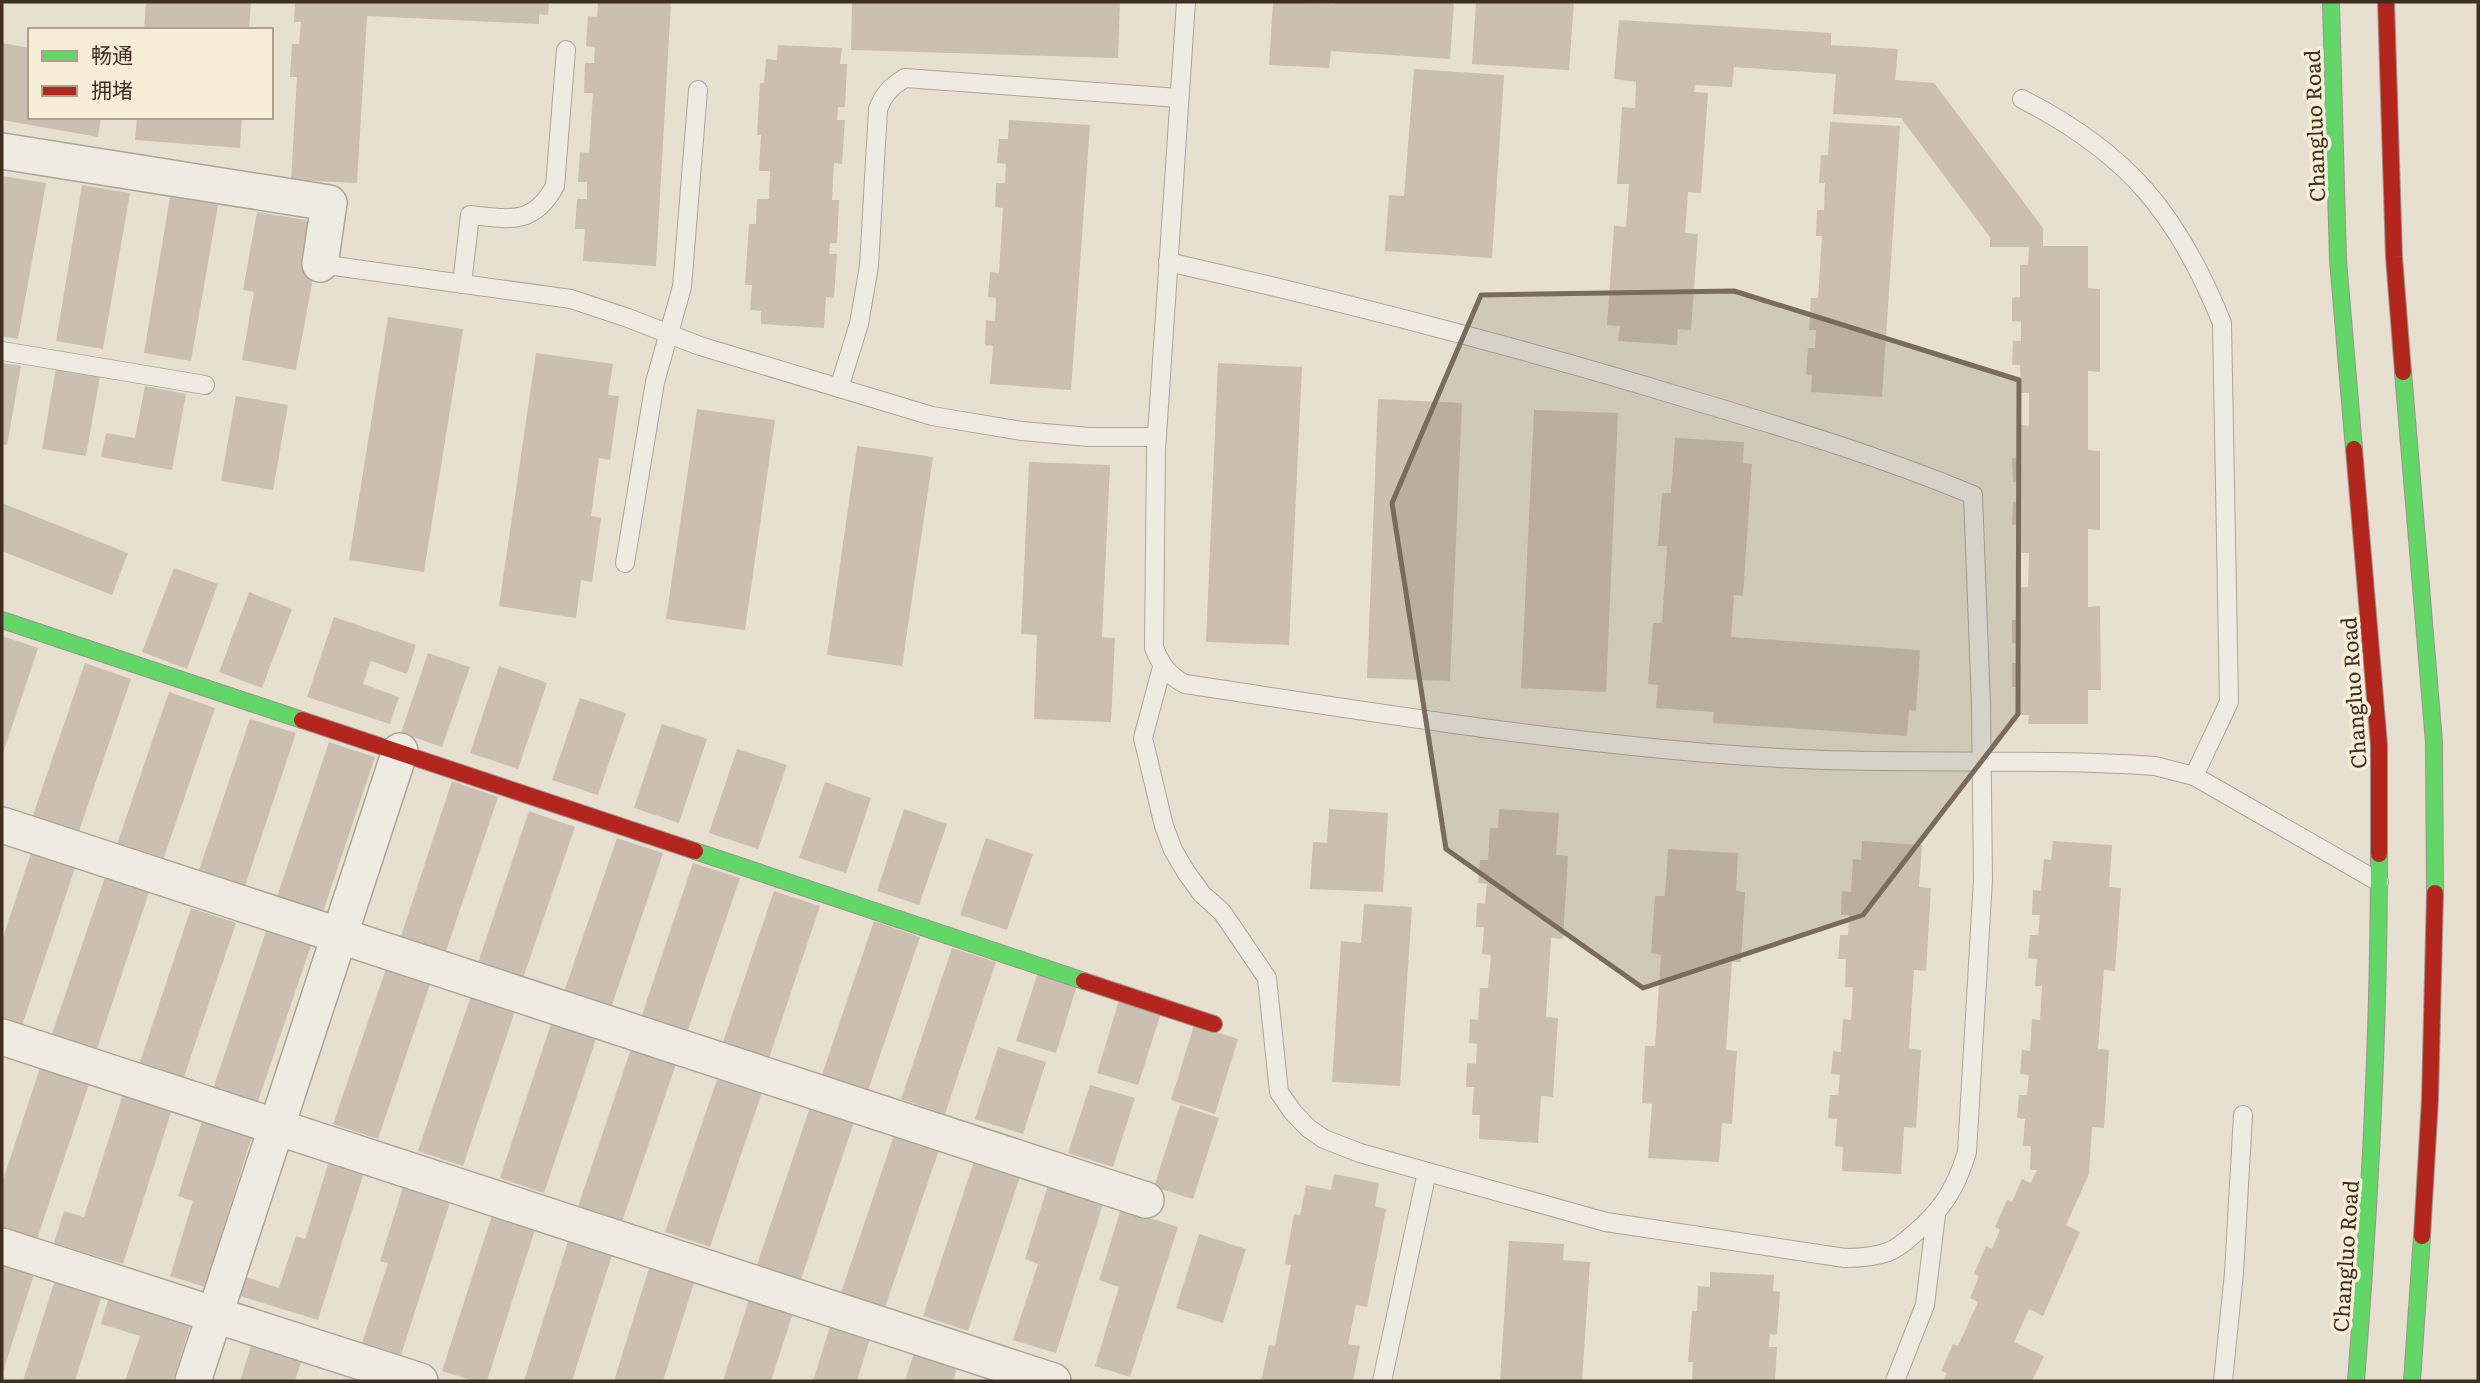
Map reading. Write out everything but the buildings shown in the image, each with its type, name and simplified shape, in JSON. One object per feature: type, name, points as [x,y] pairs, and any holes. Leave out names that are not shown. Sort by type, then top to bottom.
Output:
[{"type":"street","name":"Changluo Road","points":[[2331,2],[2338,260],[2379,745],[2374,1097],[2356,1381]]},
{"type":"street","points":[[2386,2],[2393,257],[2434,742],[2435,921],[2430,1099],[2412,1381]]},
{"type":"street","points":[[2,151],[329,203],[320,264]]},
{"type":"street","points":[[2,620],[1214,1024]]},
{"type":"street","points":[[193,1381],[400,751]]},
{"type":"street","points":[[2,825],[1146,1200]]},
{"type":"street","points":[[2,1037],[1053,1381]]},
{"type":"street","points":[[2,1245],[420,1381]]},
{"type":"lane","points":[[1186,2],[1157,437],[1154,648],[1162,667],[1172,677],[1185,684],[1489,729],[1618,745],[1798,759],[2155,766],[2194,776],[2379,882]]},
{"type":"lane","points":[[462,284],[470,215],[523,218],[547,201],[555,187],[566,51]]},
{"type":"lane","points":[[839,388],[859,324],[869,266],[878,109],[891,86],[905,78],[1180,98]]},
{"type":"lane","points":[[625,563],[655,382],[682,287],[698,90]]},
{"type":"lane","points":[[2022,99],[2089,137],[2119,162],[2152,197],[2193,257],[2222,323],[2229,702],[2194,776]]},
{"type":"lane","points":[[1162,667],[1143,738],[1164,826],[1186,872],[1202,894],[1222,912],[1266,978],[1279,1092],[1308,1128],[1324,1139],[1360,1153],[1606,1222],[1845,1258],[1868,1258],[1889,1252],[1936,1215],[1960,1174],[1967,1152],[1983,879],[1973,495],[1907,468],[1622,379],[1346,303],[1168,262]]},
{"type":"lane","points":[[320,264],[571,299],[700,346],[932,416],[1022,431],[1089,437],[1157,437]]},
{"type":"lane","points":[[2,351],[205,385]]},
{"type":"lane","points":[[2223,1381],[2234,1273],[2243,1115]]},
{"type":"lane","points":[[1382,1381],[1427,1172]]},
{"type":"lane","points":[[1895,1381],[1924,1305],[1936,1215]]},
{"type":"highlighted area","points":[[1734,291],[2019,380],[2018,714],[1863,915],[1643,988],[1446,849],[1392,503],[1481,295]]},
{"type":"traffic: fast","points":[[2331,2],[2338,260],[2354,449]]},
{"type":"traffic: fast","points":[[2403,372],[2434,742],[2435,893]]},
{"type":"traffic: fast","points":[[2,620],[302,720]]},
{"type":"traffic: fast","points":[[695,851],[1084,981]]},
{"type":"traffic: fast","points":[[2356,1381],[2373,1118],[2379,854]]},
{"type":"traffic: fast","points":[[2412,1381],[2422,1236]]},
{"type":"traffic: jam","points":[[2386,2],[2394,257],[2403,372]]},
{"type":"traffic: jam","points":[[2354,449],[2379,745],[2379,854]]},
{"type":"traffic: jam","points":[[302,720],[695,851]]},
{"type":"traffic: jam","points":[[2422,1236],[2430,1099],[2435,893]]},
{"type":"traffic: jam","points":[[1084,981],[1214,1024]]}]
